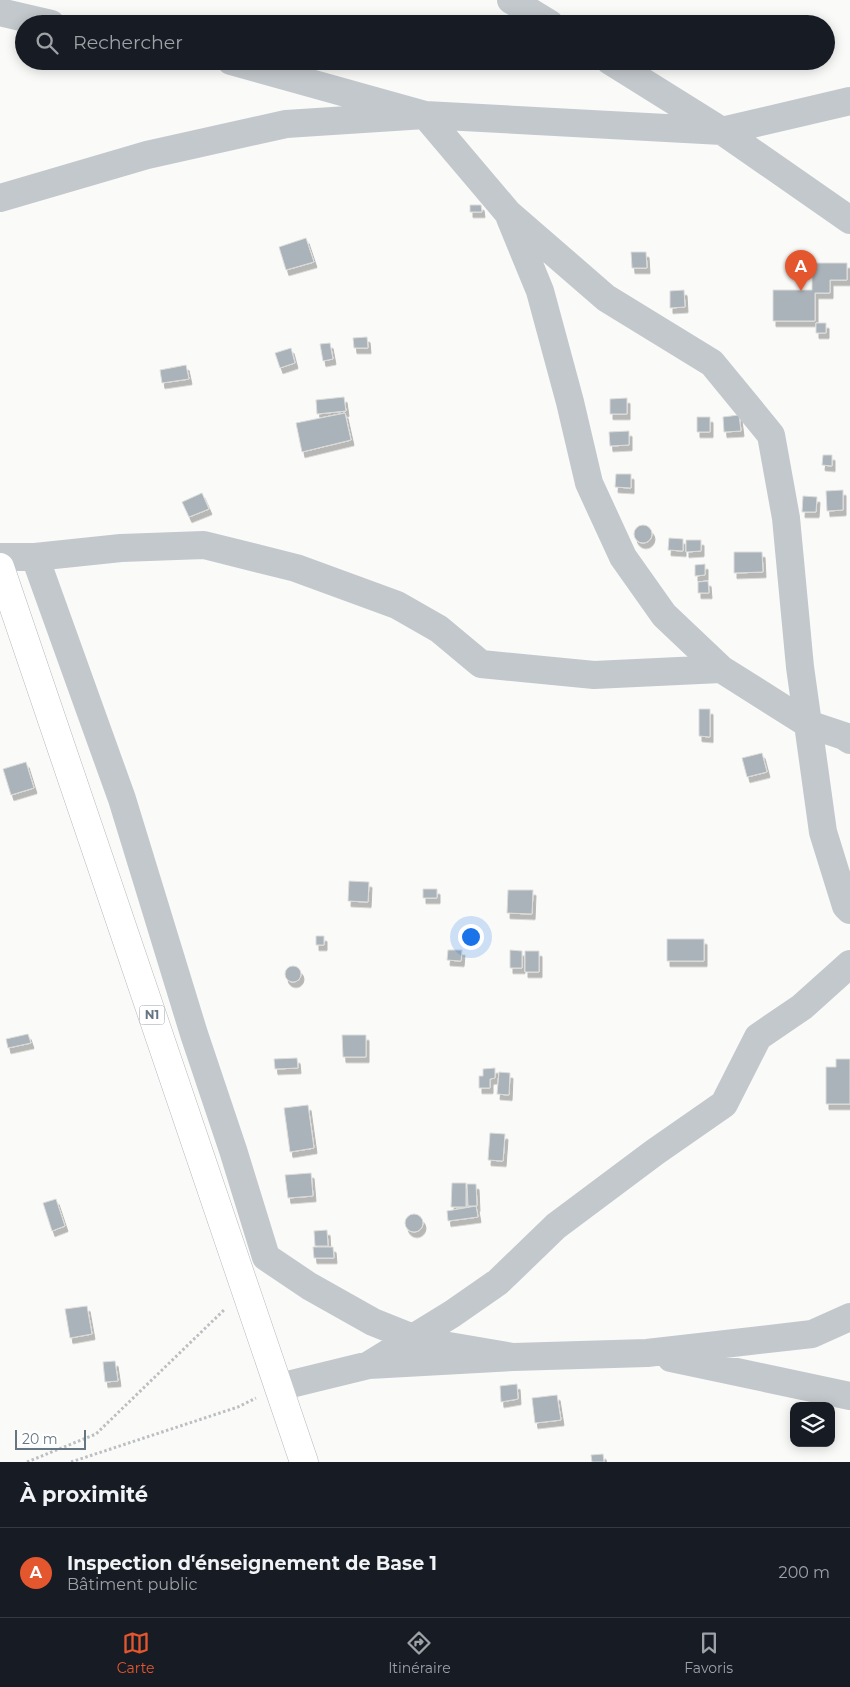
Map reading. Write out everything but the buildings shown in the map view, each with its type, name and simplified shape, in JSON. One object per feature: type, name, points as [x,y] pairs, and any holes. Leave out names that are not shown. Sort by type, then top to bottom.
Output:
[{"type":"main road","name":"N1","points":[[0,567],[304,1462]]},
{"type":"street","points":[[511,0],[535,15]]},
{"type":"street","points":[[0,12],[15,16]]},
{"type":"street","points":[[262,70],[425,115],[508,214],[606,298],[712,364],[772,435],[786,518],[800,667],[823,832],[846,906],[850,910]]},
{"type":"street","points":[[625,70],[722,130],[850,220]]},
{"type":"street","points":[[0,198],[147,155],[286,124],[425,115],[722,130],[850,101]]},
{"type":"street","points":[[508,214],[540,291],[570,402],[589,483],[623,557],[664,615],[721,669],[808,724],[844,736],[850,740]]},
{"type":"street","points":[[0,557],[35,557],[122,548],[204,545],[296,568],[397,605],[438,628],[481,664],[594,675],[721,669]]},
{"type":"street","points":[[35,557],[122,799],[194,1034],[234,1150],[266,1258],[309,1286],[373,1322],[413,1338],[513,1357]]},
{"type":"street","points":[[369,1365],[452,1314],[498,1282],[556,1226],[655,1152],[724,1104],[758,1037],[802,1007],[850,964]]},
{"type":"street","points":[[279,1387],[369,1365],[513,1357],[648,1353],[812,1334],[850,1317]]},
{"type":"street","points":[[648,1353],[850,1396]]},
{"type":"path","points":[[27,1462],[96,1434],[245,1289]]},
{"type":"path","points":[[71,1462],[238,1407],[279,1387]]},
{"type":"place","name":"Inspection d'énseignement de Base 1","points":[[801,291]]}]
